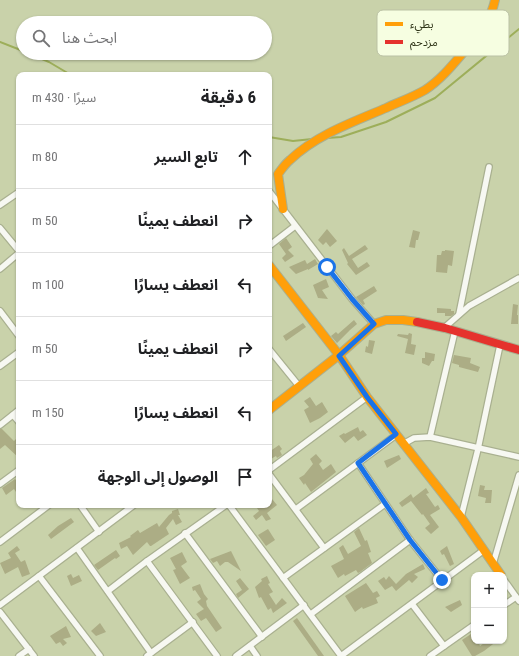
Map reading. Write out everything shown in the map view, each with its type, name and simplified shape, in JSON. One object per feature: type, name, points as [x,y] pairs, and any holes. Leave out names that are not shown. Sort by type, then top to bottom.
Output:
[{"type":"street","points":[[492,10],[495,0]]},
{"type":"street","points":[[283,208],[278,174],[300,151],[316,140],[428,88],[440,78],[461,56]]},
{"type":"street","points":[[459,314],[489,167]]},
{"type":"street","points":[[0,205],[16,194]]},
{"type":"street","points":[[272,195],[352,299],[374,324]]},
{"type":"street","points":[[272,244],[295,226]]},
{"type":"street","points":[[0,228],[16,248]]},
{"type":"street","points":[[0,269],[16,255]]},
{"type":"street","points":[[272,269],[339,356],[367,397],[461,518],[499,572]]},
{"type":"street","points":[[444,328],[469,306],[519,278]]},
{"type":"street","points":[[0,311],[16,332]]},
{"type":"street","points":[[272,408],[339,356],[374,324],[381,321],[407,320],[456,331],[519,350]]},
{"type":"street","points":[[430,438],[456,331]]},
{"type":"street","points":[[461,518],[478,449],[500,345]]},
{"type":"street","points":[[272,353],[299,386]]},
{"type":"street","points":[[0,366],[16,354]]},
{"type":"street","points":[[272,468],[367,397]]},
{"type":"street","points":[[0,425],[16,412]]},
{"type":"street","points":[[13,415],[16,418]]},
{"type":"street","points":[[296,509],[396,434]]},
{"type":"street","points":[[403,444],[414,438],[430,438],[519,457]]},
{"type":"street","points":[[358,463],[410,540],[442,580]]},
{"type":"street","points":[[0,484],[16,472]]},
{"type":"street","points":[[493,564],[519,474]]},
{"type":"street","points":[[272,478],[324,548]]},
{"type":"street","points":[[283,578],[385,504]]},
{"type":"street","points":[[0,542],[45,508]]},
{"type":"street","points":[[82,508],[100,532]]},
{"type":"street","points":[[0,605],[130,508]]},
{"type":"street","points":[[108,591],[185,533],[222,508]]},
{"type":"street","points":[[231,508],[341,656],[484,550]]},
{"type":"street","points":[[185,533],[262,637]]},
{"type":"street","points":[[311,614],[410,540]]},
{"type":"street","points":[[77,548],[108,591],[149,655],[193,622]]},
{"type":"street","points":[[147,561],[217,656]]},
{"type":"street","points":[[39,576],[100,656]]},
{"type":"street","points":[[507,584],[517,599],[507,604]]},
{"type":"street","points":[[412,604],[444,646]]},
{"type":"street","points":[[236,656],[304,605]]},
{"type":"street","points":[[0,612],[34,656]]},
{"type":"street","points":[[430,656],[471,627]]},
{"type":"street","points":[[250,646],[257,656]]},
{"type":"street","points":[[20,656],[29,649]]},
{"type":"building","points":[[327,229],[337,241],[330,247],[326,242],[323,245],[318,240]]},
{"type":"building","points":[[413,230],[420,232],[418,240],[416,240],[415,248],[409,247]]},
{"type":"building","points":[[286,238],[292,247],[288,250],[294,256],[285,262],[282,258],[286,254],[279,244]]},
{"type":"building","points":[[365,245],[368,249],[352,259],[358,268],[367,262],[370,266],[356,275],[347,264],[348,263],[342,250],[344,248],[349,256]]},
{"type":"building","points":[[442,251],[454,251],[452,266],[448,265],[447,273],[436,272],[437,255],[441,255]]},
{"type":"building","points":[[315,259],[318,264],[308,270],[296,274],[289,267],[305,260],[307,264]]},
{"type":"building","points":[[326,279],[329,287],[322,290],[328,299],[318,298],[313,285]]},
{"type":"building","points":[[374,286],[377,291],[363,300],[365,304],[363,305],[356,297]]},
{"type":"building","points":[[513,304],[518,305],[518,324],[511,324]]},
{"type":"building","points":[[437,308],[451,309],[451,311],[454,311],[454,314],[451,316],[445,316],[445,313],[437,313]]},
{"type":"building","points":[[354,320],[357,324],[337,343],[331,336],[336,332],[338,334]]},
{"type":"building","points":[[303,323],[306,327],[286,341],[283,336]]},
{"type":"building","points":[[409,333],[412,334],[411,344],[416,345],[414,355],[405,353],[408,339],[397,336],[398,334],[408,335]]},
{"type":"building","points":[[369,340],[375,341],[372,354],[365,352],[366,346],[368,347]]},
{"type":"building","points":[[425,352],[435,354],[434,361],[432,361],[429,366],[422,363],[422,358],[425,358]]},
{"type":"building","points":[[454,355],[471,358],[470,363],[480,367],[478,372],[459,367],[459,365],[452,363]]},
{"type":"building","points":[[310,397],[316,406],[322,402],[328,412],[310,423],[304,410],[309,407],[304,401]]},
{"type":"building","points":[[358,427],[360,432],[363,430],[367,435],[358,441],[354,436],[345,443],[339,436],[344,433],[345,434]]},
{"type":"building","points":[[0,429],[2,429],[14,441],[16,439],[16,455],[5,445],[0,449]]},
{"type":"building","points":[[279,445],[282,449],[280,451],[282,455],[277,458],[276,456],[272,458],[272,450]]},
{"type":"building","points":[[316,454],[322,461],[319,464],[323,470],[331,464],[336,472],[311,492],[305,483],[304,485],[299,478],[304,475],[313,464],[310,459]]},
{"type":"building","points":[[399,455],[401,459],[387,468],[384,461]]},
{"type":"building","points":[[15,479],[16,480],[16,492],[14,489],[6,495],[2,488]]},
{"type":"building","points":[[480,485],[485,486],[484,490],[492,490],[491,503],[485,503],[486,498],[478,496]]},
{"type":"building","points":[[426,488],[429,493],[426,494],[435,507],[438,505],[440,509],[430,515],[439,527],[431,534],[425,528],[430,524],[411,501],[402,507],[399,503],[411,494],[413,498]]},
{"type":"building","points":[[272,499],[277,505],[267,513],[271,519],[266,521],[262,515],[256,520],[253,516],[259,511],[257,508],[272,508]]},
{"type":"building","points":[[178,509],[180,515],[178,515],[182,522],[176,525],[173,519],[166,528],[169,534],[151,546],[147,542],[133,555],[127,546],[121,549],[119,543],[131,537],[130,536],[138,530],[140,533],[157,523],[159,527],[172,513],[172,511]]},
{"type":"building","points":[[71,518],[74,522],[51,539],[48,535],[58,526]]},
{"type":"building","points":[[359,528],[365,541],[367,540],[371,552],[368,553],[372,563],[358,573],[356,570],[345,576],[344,574],[338,578],[331,566],[344,559],[339,548],[343,545],[348,554],[361,546],[354,532]]},
{"type":"building","points":[[268,529],[275,540],[266,546],[258,535]]},
{"type":"building","points":[[17,546],[20,550],[15,553],[21,562],[25,560],[30,574],[22,577],[18,567],[5,574],[0,563],[11,558],[8,553]]},
{"type":"building","points":[[447,546],[454,564],[450,566],[444,554],[442,555],[440,551]]},
{"type":"building","points":[[116,550],[120,556],[98,570],[94,565]]},
{"type":"building","points":[[231,551],[241,571],[228,562],[225,562],[220,566],[217,561],[213,563],[210,559]]},
{"type":"building","points":[[182,552],[187,562],[181,566],[190,578],[180,584],[173,570],[176,569],[170,558]]},
{"type":"building","points":[[423,564],[425,569],[414,574],[418,577],[412,583],[409,580],[396,591],[392,586],[385,590],[378,581],[384,577],[386,580],[389,576],[396,584],[406,574]]},
{"type":"building","points":[[71,574],[73,578],[79,575],[82,581],[71,586],[67,576]]},
{"type":"building","points":[[267,576],[270,583],[268,584],[273,592],[269,594],[276,605],[282,598],[287,603],[273,613],[271,608],[268,610],[261,597],[259,598],[255,587],[262,581],[261,579]]},
{"type":"building","points":[[240,578],[249,589],[238,598],[236,594],[242,590],[236,581]]},
{"type":"building","points":[[366,583],[373,593],[377,591],[380,596],[376,598],[378,603],[363,609],[362,607],[355,612],[345,596]]},
{"type":"building","points":[[200,584],[208,599],[206,601],[207,606],[222,628],[216,632],[206,618],[201,621],[196,614],[204,609],[197,602],[201,599],[195,590],[193,591],[192,587]]},
{"type":"building","points":[[460,600],[462,605],[451,612],[445,607]]},
{"type":"building","points":[[297,618],[324,656],[318,656],[293,621]]},
{"type":"building","points":[[100,623],[106,632],[96,636],[91,631]]},
{"type":"building","points":[[66,626],[71,637],[63,639],[67,643],[63,646],[60,642],[56,644],[50,636]]},
{"type":"building","points":[[471,634],[471,644],[479,644],[480,646],[483,644],[493,644],[484,651],[472,656],[462,640]]},
{"type":"waterway","points":[[509,37],[519,29]]},
{"type":"waterway","points":[[0,42],[16,48]]},
{"type":"waterway","points":[[327,138],[341,137],[386,122],[435,98],[486,56]]},
{"type":"waterway","points":[[44,60],[66,72]]},
{"type":"waterway","points":[[272,138],[293,141],[312,139]]},
{"type":"traffic: slow","points":[[492,10],[495,0]]},
{"type":"traffic: slow","points":[[283,209],[278,174],[300,151],[311,143],[335,130],[425,90],[437,81],[460,56]]},
{"type":"traffic: slow","points":[[272,269],[339,355],[367,397],[461,517],[499,572]]},
{"type":"traffic: slow","points":[[272,408],[339,355],[374,324],[386,320],[417,322]]},
{"type":"traffic: jam","points":[[417,322],[445,328],[519,350]]},
{"type":"route","points":[[327,267],[374,324],[339,356],[367,397],[396,434],[358,463],[410,540],[442,580]]}]
